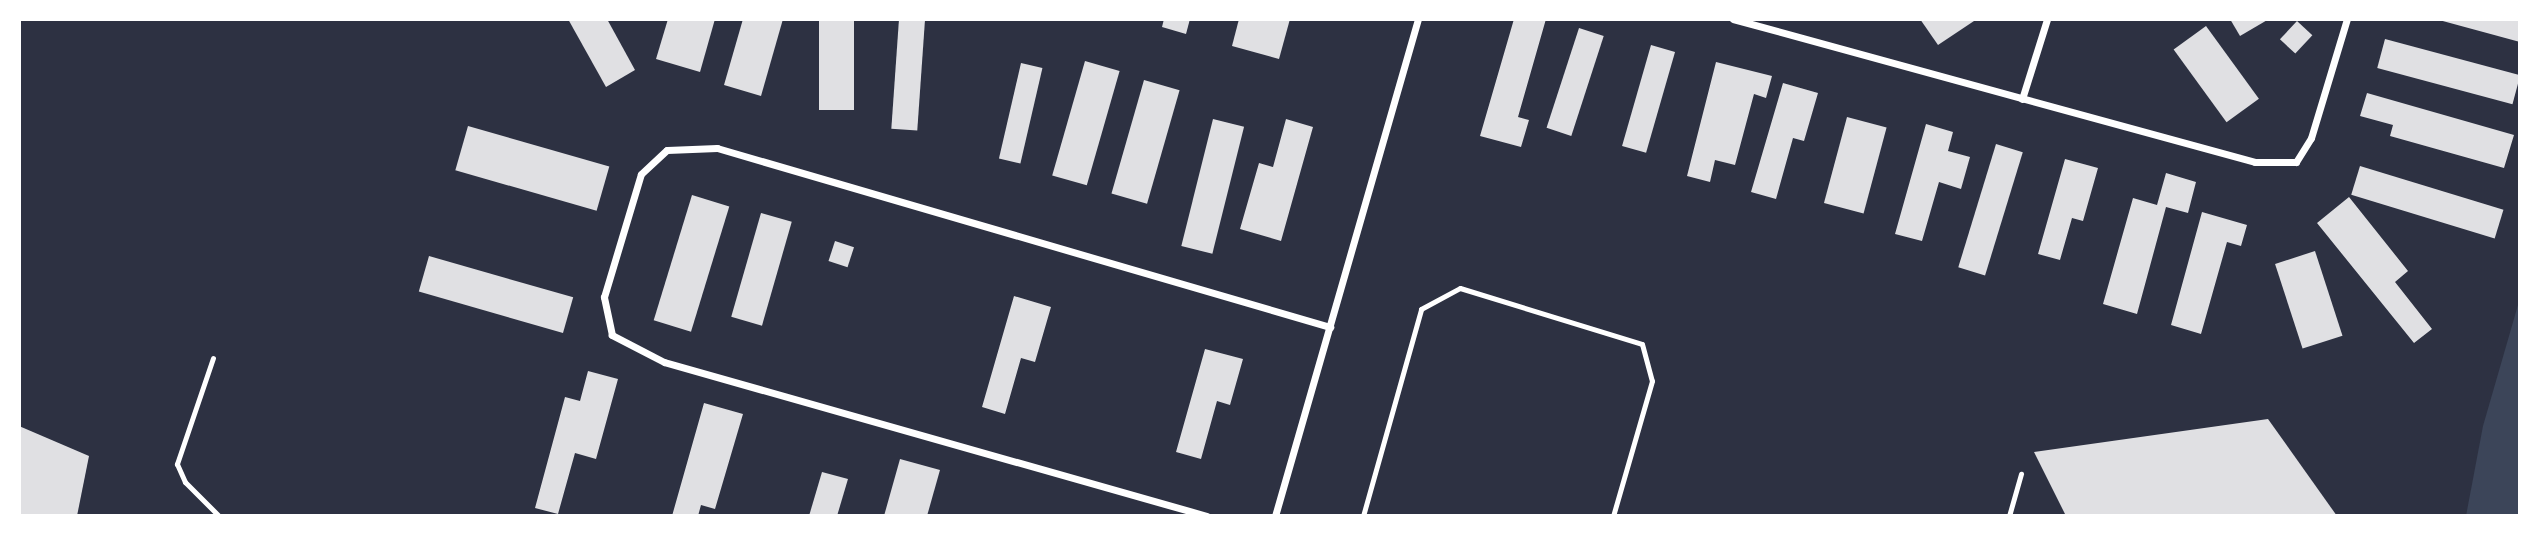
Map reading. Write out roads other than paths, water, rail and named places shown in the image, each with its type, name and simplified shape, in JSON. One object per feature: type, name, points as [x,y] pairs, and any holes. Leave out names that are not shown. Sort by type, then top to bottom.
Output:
[{"type":"street","points":[[1275,516],[1418,19]]},
{"type":"street","points":[[1733,19],[2255,162],[2296,162],[2323,109],[2347,19]]},
{"type":"street","points":[[2022,99],[2047,19]]},
{"type":"street","points":[[1208,516],[664,362],[612,335],[604,297],[624,222],[641,174],[667,150],[717,148],[1330,327]]},
{"type":"lane","points":[[1363,516],[1421,309],[1460,288],[1642,344],[1652,381],[1613,516]]},
{"type":"lane","points":[[212,358],[177,464],[185,482],[219,516]]},
{"type":"lane","points":[[2009,516],[2021,474]]}]
